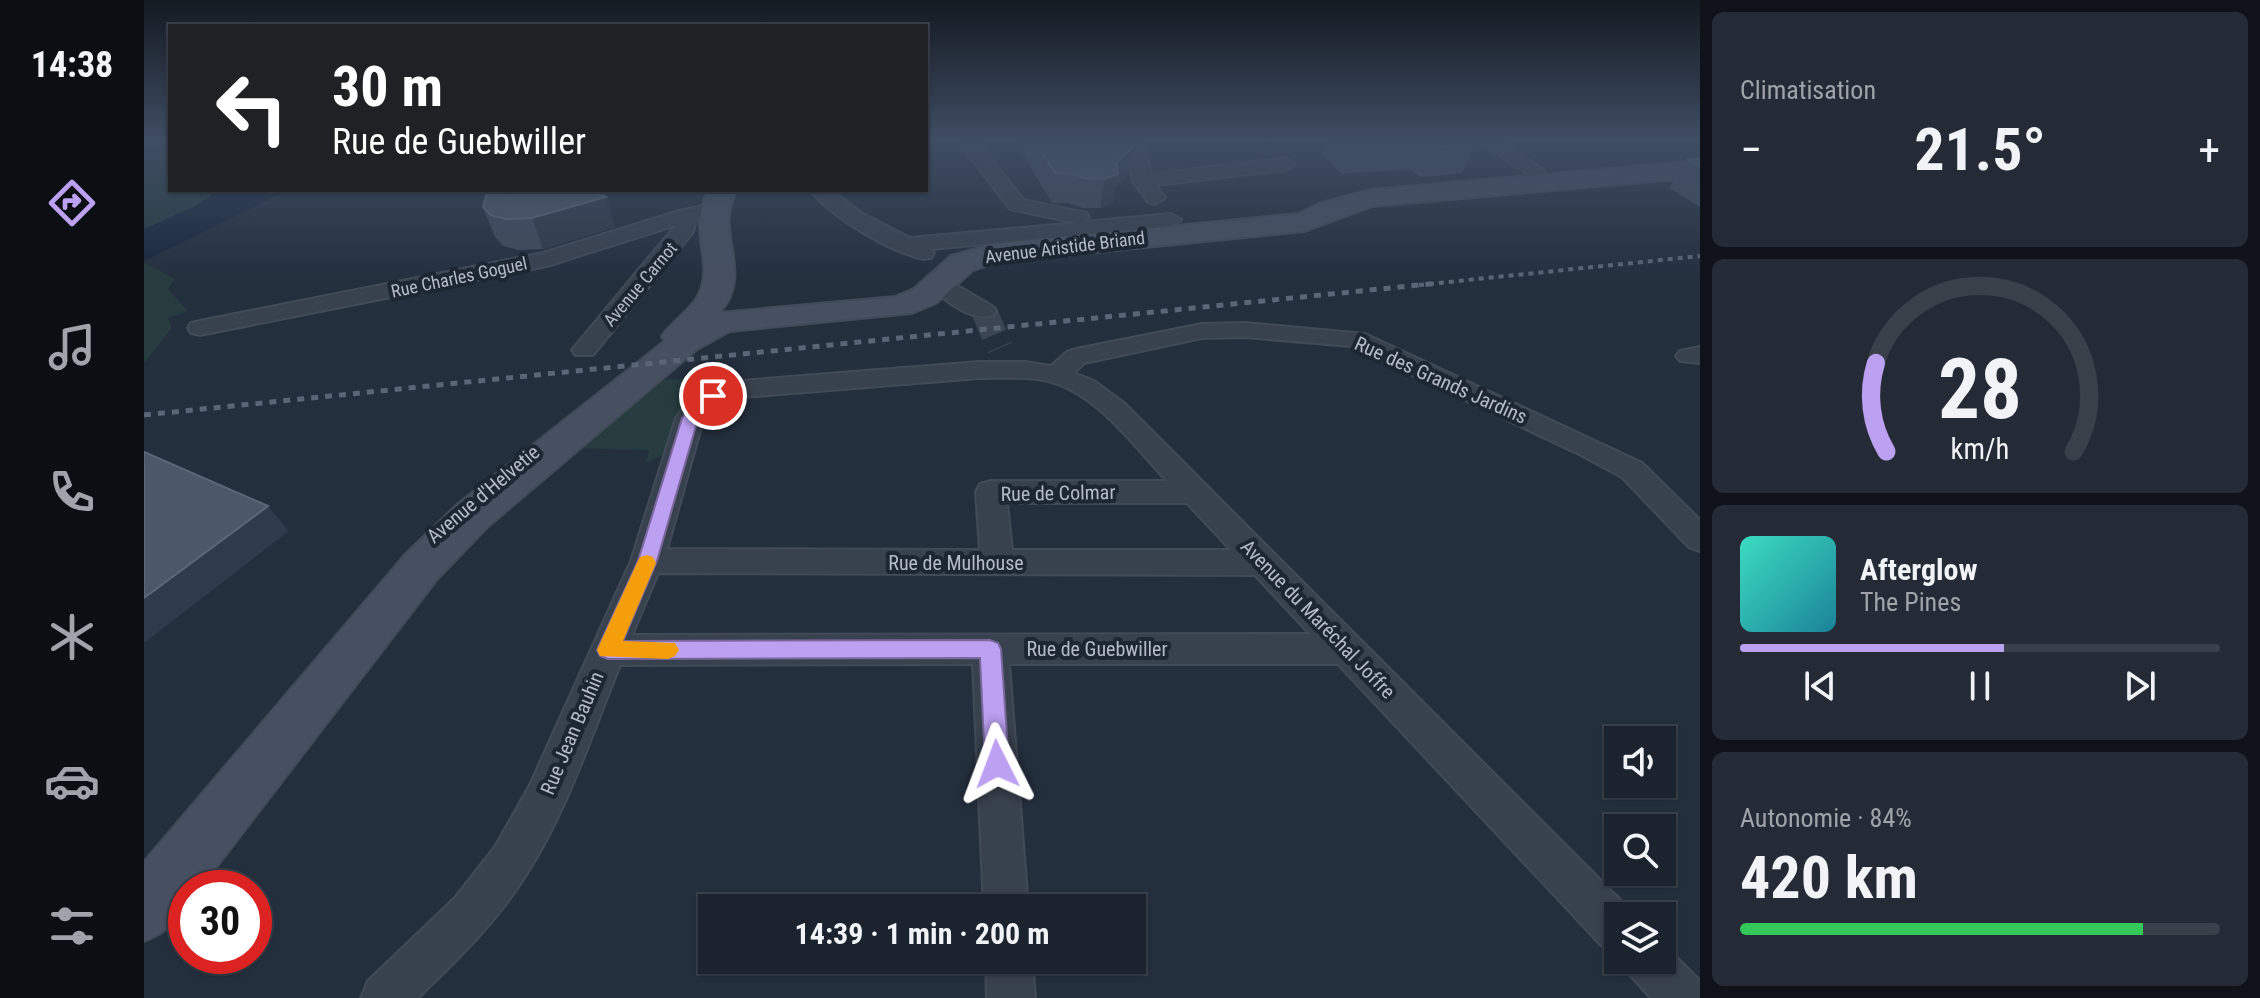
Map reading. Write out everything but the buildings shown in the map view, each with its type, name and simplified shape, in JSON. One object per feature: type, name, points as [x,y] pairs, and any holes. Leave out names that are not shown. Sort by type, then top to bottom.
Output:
[{"type":"main road","name":"Avenue Aristide Briand","points":[[685,342],[722,322],[900,306],[925,296],[962,263],[994,253],[1176,227],[1304,222],[1370,198],[1486,188]]},
{"type":"main road","points":[[708,205],[721,275],[714,299],[723,310],[749,318]]},
{"type":"main road","name":"Avenue d'Helvetie","points":[[144,876],[412,554],[459,509],[673,341],[714,299]]},
{"type":"main road","name":"Avenue d'Helvetie","points":[[144,910],[421,567],[472,516],[685,342]]},
{"type":"street","points":[[1002,188],[1011,199],[1027,209],[1076,215],[1088,228]]},
{"type":"street","points":[[1148,188],[1176,227]]},
{"type":"street","points":[[822,192],[828,200],[907,245],[948,276],[963,301],[984,311]]},
{"type":"street","name":"Rue Charles Goguel","points":[[200,328],[547,259],[708,205]]},
{"type":"street","name":"Avenue Carnot","points":[[584,350],[708,205]]},
{"type":"street","points":[[907,245],[1088,228],[1176,227]]},
{"type":"street","name":"Rue des Grands Jardins","points":[[1057,375],[1076,357],[1202,331],[1245,330],[1356,339],[1575,440],[1632,470],[1700,539]]},
{"type":"street","name":"Avenue du Maréchal Joffre","points":[[1003,358],[1085,387],[1114,409],[1604,916]]},
{"type":"street","name":"Rue Jean Bauhin","points":[[385,998],[470,915],[510,862],[544,799],[647,561],[690,418],[701,404],[713,396],[741,389],[1003,358]]},
{"type":"street","name":"Rue de Colmar","points":[[997,564],[991,492],[1195,492]]},
{"type":"street","name":"Rue de Mulhouse","points":[[647,561],[1264,563]]},
{"type":"street","points":[[990,649],[1005,894]]},
{"type":"street","name":"Rue de Guebwiller","points":[[608,650],[1346,649]]},
{"type":"street","points":[[1010,974],[1011,998]]},
{"type":"street","points":[[1661,974],[1684,998]]},
{"type":"green space","points":[[144,188],[168,188],[168,192],[216,192],[194,207],[144,229]]},
{"type":"green space","points":[[144,263],[175,279],[168,289],[188,311],[168,318],[172,328],[144,363]]},
{"type":"green space","points":[[698,378],[709,384],[682,403],[686,405],[677,418],[671,451],[646,463],[649,450],[567,448],[652,380]]},
{"type":"water","points":[[216,192],[284,192],[144,261],[144,229],[194,207]]},
{"type":"tunnel","points":[[984,311],[1000,348]]},
{"type":"railway","points":[[1419,285],[1700,256]]},
{"type":"railway","points":[[144,415],[1439,283]]},
{"type":"slow traffic","points":[[647,563],[608,650],[668,650]]},
{"type":"route","points":[[713,396],[701,404],[690,418],[647,561],[608,650],[990,649],[997,764]]}]
